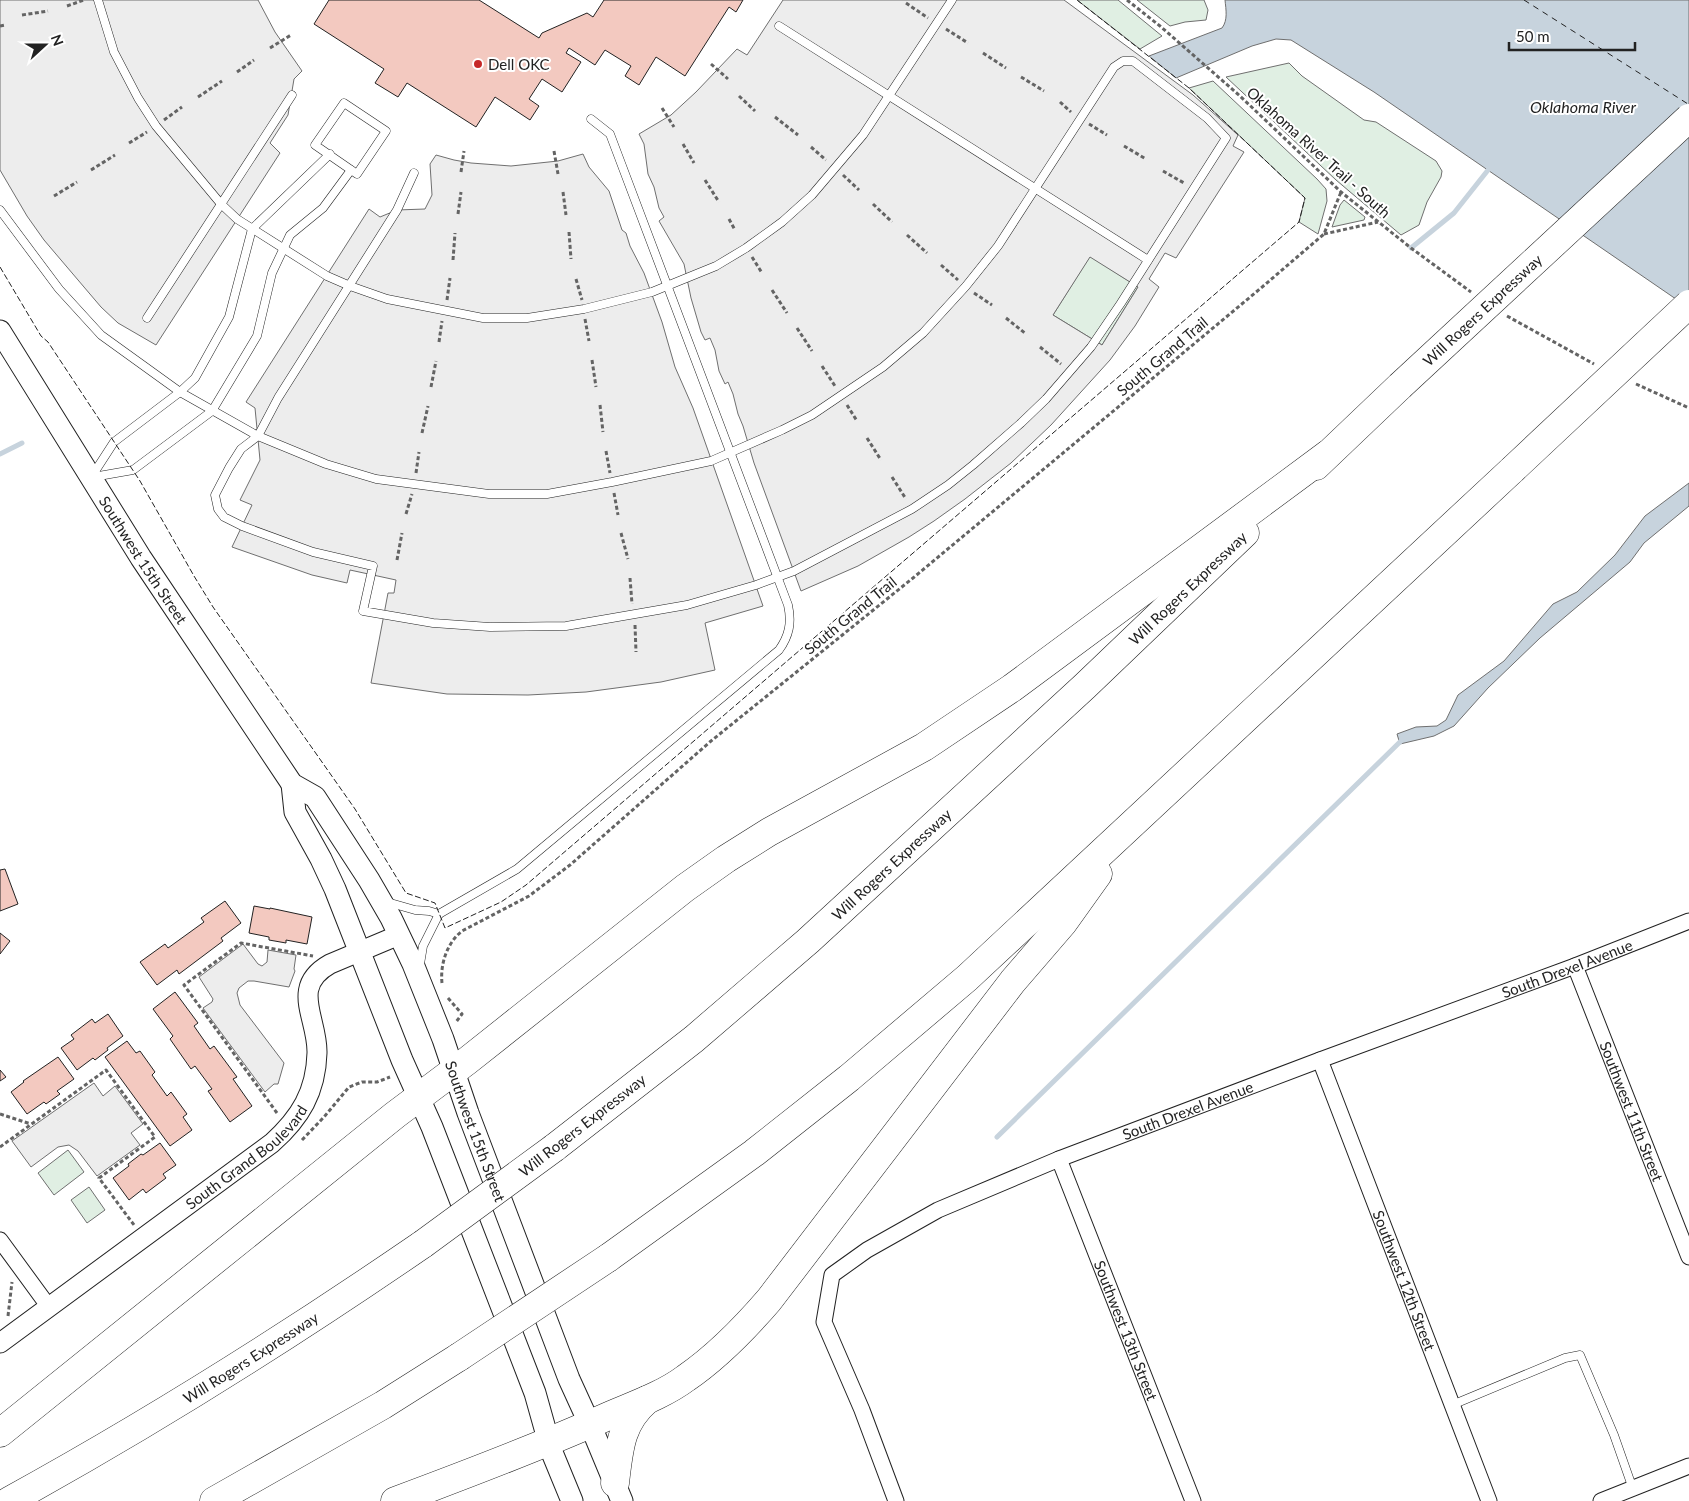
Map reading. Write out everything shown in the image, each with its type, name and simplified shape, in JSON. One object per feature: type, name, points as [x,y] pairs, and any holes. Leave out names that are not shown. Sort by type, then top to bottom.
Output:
[{"type":"highway","name":"Will Rogers Expressway","points":[[9,1501],[231,1371],[338,1302],[423,1244],[554,1148],[694,1038],[808,941],[1084,686],[1328,454],[1689,118]]},
{"type":"highway","points":[[214,1501],[383,1405],[608,1258],[754,1153],[849,1078],[967,978],[1689,304]]},
{"type":"highway","points":[[0,1433],[419,1097],[685,888],[769,832],[916,751],[1012,688],[1328,454]]},
{"type":"highway","points":[[395,1501],[549,1441],[650,1398],[685,1380],[716,1356],[746,1327],[769,1300],[1012,981],[1063,922],[1135,822]]},
{"type":"highway","points":[[618,1492],[620,1445],[626,1425],[636,1410],[650,1398]]},
{"type":"main road","name":"Southwest 15th Street","points":[[0,331],[141,558],[292,784],[315,798],[380,900],[399,935],[443,1039],[468,1113],[569,1379],[618,1492]]},
{"type":"main road","name":"Southwest 15th Street","points":[[292,784],[295,812],[331,882],[402,1060],[432,1126],[535,1393],[549,1441],[572,1501]]},
{"type":"street","name":"South Drexel Avenue","points":[[896,1501],[862,1410],[824,1322],[832,1275],[867,1250],[938,1210],[1059,1159],[1575,966],[1689,921]]},
{"type":"street","name":"South Grand Boulevard","points":[[0,1343],[272,1143],[296,1120],[312,1085],[317,1054],[315,1031],[307,998],[311,980],[322,969],[399,935]]},
{"type":"street","name":"Southwest 11th Street","points":[[1575,966],[1689,1256]]},
{"type":"street","name":"Southwest 12th Street","points":[[1320,1060],[1489,1501]]},
{"type":"street","name":"Southwest 13th Street","points":[[1059,1159],[1193,1501]]},
{"type":"street","points":[[0,1240],[50,1307]]},
{"type":"street","points":[[1601,1501],[1689,1466]]},
{"type":"lane","points":[[98,0],[114,52],[138,98],[156,126],[220,204],[237,219],[327,276],[350,286],[387,299],[483,318],[527,318],[584,310],[652,292],[716,266],[746,248],[782,222],[812,195],[835,169],[862,135],[952,0]]},
{"type":"lane","points":[[779,26],[1148,260]]},
{"type":"lane","points":[[0,210],[59,289],[101,335],[180,392],[258,436],[326,464],[376,479],[489,494],[548,494],[712,461],[812,415],[883,367],[923,333],[966,286],[998,246],[1114,67],[1123,62],[1132,61],[1207,118],[1226,138],[1091,347],[1046,399],[948,485],[912,509],[794,571],[778,577],[686,605],[566,626],[480,626],[433,623],[363,611],[372,566],[313,552],[242,526],[224,517],[218,509],[215,495],[229,468],[241,449],[258,436],[278,398],[397,210],[414,174]]},
{"type":"lane","points":[[147,318],[292,94]]},
{"type":"lane","points":[[344,103],[386,131],[357,174],[330,154],[315,146],[344,103]]},
{"type":"lane","points":[[419,979],[423,946],[439,914],[517,869],[778,650],[787,639],[790,628],[788,604],[610,134],[592,120]]},
{"type":"lane","points":[[91,477],[114,442],[180,392],[195,378],[229,317],[252,229],[330,154]]},
{"type":"lane","points":[[91,477],[133,470],[212,411],[258,336],[272,273],[290,235],[323,208],[351,170]]},
{"type":"lane","points":[[380,900],[439,914]]},
{"type":"lane","points":[[1452,1405],[1565,1358],[1580,1355],[1614,1435],[1633,1488]]},
{"type":"path","points":[[67,6],[84,0]]},
{"type":"path","name":"Oklahoma River Trail - South","points":[[1127,0],[1160,26],[1222,81],[1341,192],[1476,296]]},
{"type":"path","points":[[906,3],[928,18]]},
{"type":"path","points":[[22,15],[48,11]]},
{"type":"path","points":[[0,26],[5,25]]},
{"type":"path","points":[[944,27],[968,43]]},
{"type":"path","points":[[270,48],[290,35]]},
{"type":"path","points":[[983,53],[1006,68]]},
{"type":"path","points":[[237,72],[254,60]]},
{"type":"path","points":[[711,64],[728,79]]},
{"type":"path","points":[[1021,77],[1044,92]]},
{"type":"path","points":[[198,97],[222,82]]},
{"type":"path","points":[[739,96],[755,111]]},
{"type":"path","points":[[1060,102],[1072,113]]},
{"type":"path","points":[[164,120],[182,107]]},
{"type":"path","points":[[662,108],[674,127]]},
{"type":"path","points":[[776,117],[798,135]]},
{"type":"path","points":[[1088,123],[1107,136]]},
{"type":"path","points":[[129,143],[148,132]]},
{"type":"path","points":[[683,144],[694,163]]},
{"type":"path","points":[[1124,146],[1146,160]]},
{"type":"path","points":[[811,147],[828,162]]},
{"type":"path","points":[[461,172],[464,151]]},
{"type":"path","points":[[554,151],[558,174]]},
{"type":"path","points":[[91,170],[115,155]]},
{"type":"path","points":[[1163,171],[1185,184]]},
{"type":"path","points":[[842,174],[859,190]]},
{"type":"path","points":[[705,180],[719,202]]},
{"type":"path","points":[[54,196],[77,182]]},
{"type":"path","points":[[458,214],[461,192]]},
{"type":"path","points":[[564,192],[566,215]]},
{"type":"path","name":"South Grand Trail","points":[[1324,234],[1341,192]]},
{"type":"path","points":[[873,204],[892,222]]},
{"type":"path","points":[[729,219],[735,230]]},
{"type":"path","name":"South Grand Trail","points":[[442,984],[446,954],[456,936],[462,931],[529,896],[570,865],[711,741],[913,578],[1324,234],[1378,222]]},
{"type":"path","points":[[568,232],[572,259]]},
{"type":"path","points":[[453,260],[455,233]]},
{"type":"path","points":[[907,235],[927,253]]},
{"type":"path","points":[[756,263],[762,273]]},
{"type":"path","points":[[941,265],[958,280]]},
{"type":"path","points":[[446,301],[450,278]]},
{"type":"path","points":[[576,279],[582,300]]},
{"type":"path","points":[[772,290],[787,312]]},
{"type":"path","points":[[973,292],[992,305]]},
{"type":"path","points":[[1500,311],[1596,365]]},
{"type":"path","points":[[1006,318],[1026,334]]},
{"type":"path","points":[[585,319],[589,341]]},
{"type":"path","points":[[439,342],[442,320]]},
{"type":"path","points":[[797,328],[812,351]]},
{"type":"path","points":[[1040,348],[1062,364]]},
{"type":"path","points":[[592,360],[596,387]]},
{"type":"path","points":[[431,387],[436,361]]},
{"type":"path","points":[[822,366],[835,386]]},
{"type":"path","points":[[1629,380],[1689,408]]},
{"type":"path","points":[[600,405],[603,432]]},
{"type":"path","points":[[422,433],[428,406]]},
{"type":"path","points":[[850,410],[857,421]]},
{"type":"path","points":[[867,438],[881,460]]},
{"type":"path","points":[[416,475],[419,452]]},
{"type":"path","points":[[606,452],[610,473]]},
{"type":"path","points":[[892,477],[906,500]]},
{"type":"path","points":[[614,492],[618,514]]},
{"type":"path","points":[[406,514],[412,493]]},
{"type":"path","points":[[397,560],[402,533]]},
{"type":"path","points":[[622,533],[628,560]]},
{"type":"path","points":[[630,578],[632,605]]},
{"type":"path","points":[[635,624],[636,652]]},
{"type":"path","points":[[279,1115],[184,985],[241,943],[313,956]]},
{"type":"path","points":[[445,993],[462,1014],[456,1022]]},
{"type":"path","points":[[0,1147],[106,1070],[155,1137],[99,1178],[134,1226]]},
{"type":"path","points":[[0,1114],[31,1124]]},
{"type":"path","points":[[8,1319],[12,1279]]},
{"type":"green space","points":[[1077,0],[1118,0],[1162,36],[1140,49]]},
{"type":"green space","points":[[1137,0],[1204,0],[1208,10],[1206,20],[1170,26]]},
{"type":"green space","points":[[1289,63],[1302,76],[1364,120],[1376,122],[1436,161],[1442,171],[1441,177],[1427,202],[1419,225],[1401,235],[1336,180],[1226,77]]},
{"type":"green space","points":[[1213,81],[1326,189],[1327,201],[1318,234],[1299,222],[1305,198],[1189,88]]},
{"type":"green space","points":[[1344,200],[1365,217],[1364,220],[1332,227],[1340,205]]},
{"type":"green space","points":[[1090,256],[1138,287],[1102,345],[1053,315]]},
{"type":"green space","points":[[68,1150],[84,1172],[54,1195],[38,1173]]},
{"type":"green space","points":[[89,1187],[105,1210],[87,1223],[71,1200]]},
{"type":"shaded area","points":[[0,0],[258,0],[275,32],[302,71],[294,79],[288,115],[270,143],[280,153],[156,345],[118,323],[101,307],[44,240],[27,216],[0,170]]},
{"type":"shaded area","points":[[783,0],[1064,0],[1193,95],[1238,135],[1233,146],[1244,152],[1176,258],[1165,253],[1149,279],[1159,287],[1135,326],[1110,360],[1051,425],[1011,463],[934,521],[858,566],[801,591],[754,463],[733,394],[728,382],[725,384],[719,371],[715,350],[710,338],[705,340],[701,332],[684,264],[659,221],[664,217],[659,208],[654,187],[648,174],[644,144],[639,134],[671,115],[737,49],[747,55]],"holes":[[[1090,257],[1138,287],[1102,345],[1053,315]]]},
{"type":"shaded area","points":[[583,154],[589,167],[609,191],[622,230],[626,233],[630,246],[644,273],[662,322],[675,367],[693,408],[763,606],[705,623],[715,670],[661,682],[586,692],[528,695],[447,694],[371,683],[388,593],[394,593],[396,580],[350,570],[347,583],[312,575],[232,547],[252,505],[240,500],[260,460],[255,408],[246,402],[369,209],[380,217],[397,210],[425,209],[432,195],[430,164],[436,155],[471,163],[511,166],[558,161]]},
{"type":"shaded area","points":[[243,944],[258,964],[262,966],[267,962],[268,950],[296,955],[295,971],[289,987],[248,981],[239,988],[237,993],[240,1005],[284,1063],[278,1084],[274,1084],[265,1092],[203,1008],[212,1002],[213,999],[199,977]]},
{"type":"shaded area","points":[[94,1083],[103,1096],[115,1086],[143,1124],[131,1133],[140,1145],[97,1176],[78,1151],[69,1145],[58,1147],[31,1167],[12,1141]]},
{"type":"water","name":"Oklahoma River","points":[[1225,0],[1689,0],[1689,308],[1374,92],[1291,40],[1276,39],[1252,46],[1176,78],[1149,56],[1222,28],[1226,18]]},
{"type":"water","points":[[1689,483],[1689,506],[1644,543],[1630,562],[1540,638],[1488,688],[1454,726],[1434,736],[1400,744],[1397,734],[1416,727],[1437,726],[1446,720],[1458,695],[1504,661],[1553,604],[1577,592],[1615,555],[1645,516]]},
{"type":"building","name":"Dell OKC","points":[[329,0],[479,0],[539,38],[542,33],[587,13],[593,17],[604,0],[743,0],[736,12],[729,7],[685,76],[656,57],[639,85],[625,76],[631,66],[605,50],[595,65],[569,48],[566,53],[581,62],[562,92],[542,79],[529,99],[539,106],[530,120],[495,97],[476,127],[407,83],[398,97],[375,83],[384,69],[314,24]]},
{"type":"building","points":[[5,869],[18,904],[0,911],[0,870]]},
{"type":"building","points":[[225,901],[241,923],[221,938],[223,941],[179,974],[177,970],[157,985],[140,962],[165,944],[168,948],[204,922],[201,918]]},
{"type":"building","points":[[254,906],[312,917],[307,944],[286,940],[286,943],[269,940],[269,937],[249,933]]},
{"type":"building","points":[[0,933],[10,941],[0,954]]},
{"type":"building","points":[[175,992],[198,1023],[194,1026],[210,1049],[214,1046],[237,1077],[233,1079],[252,1106],[230,1122],[208,1091],[212,1089],[195,1066],[191,1069],[170,1039],[173,1036],[153,1009]]},
{"type":"building","points":[[108,1014],[123,1036],[95,1060],[93,1058],[77,1070],[61,1048],[74,1039],[71,1035],[92,1019],[95,1023]]},
{"type":"building","points":[[127,1041],[136,1053],[140,1051],[155,1072],[152,1075],[167,1096],[171,1092],[187,1114],[183,1117],[192,1130],[170,1146],[105,1057]]},
{"type":"building","points":[[58,1057],[74,1079],[57,1091],[60,1094],[27,1114],[11,1092],[23,1081]]},
{"type":"building","points":[[0,1070],[6,1077],[0,1081]]},
{"type":"building","points":[[160,1143],[176,1165],[163,1174],[166,1178],[146,1193],[143,1189],[129,1200],[113,1178],[141,1154],[143,1155]]},
{"type":"waterway","points":[[1411,248],[1454,213],[1492,165]]},
{"type":"waterway","points":[[0,454],[22,443]]},
{"type":"waterway","points":[[997,1137],[1404,738]]},
{"type":"ferry route","points":[[1524,0],[1688,104]]},
{"type":"fence","points":[[0,267],[41,336],[48,342],[140,481],[213,607],[355,809],[406,893],[435,903],[445,928],[501,902],[526,885],[1299,222],[1305,198],[1189,88],[1077,0]]},
{"type":"place","name":"Dell OKC","points":[[478,64]]}]
